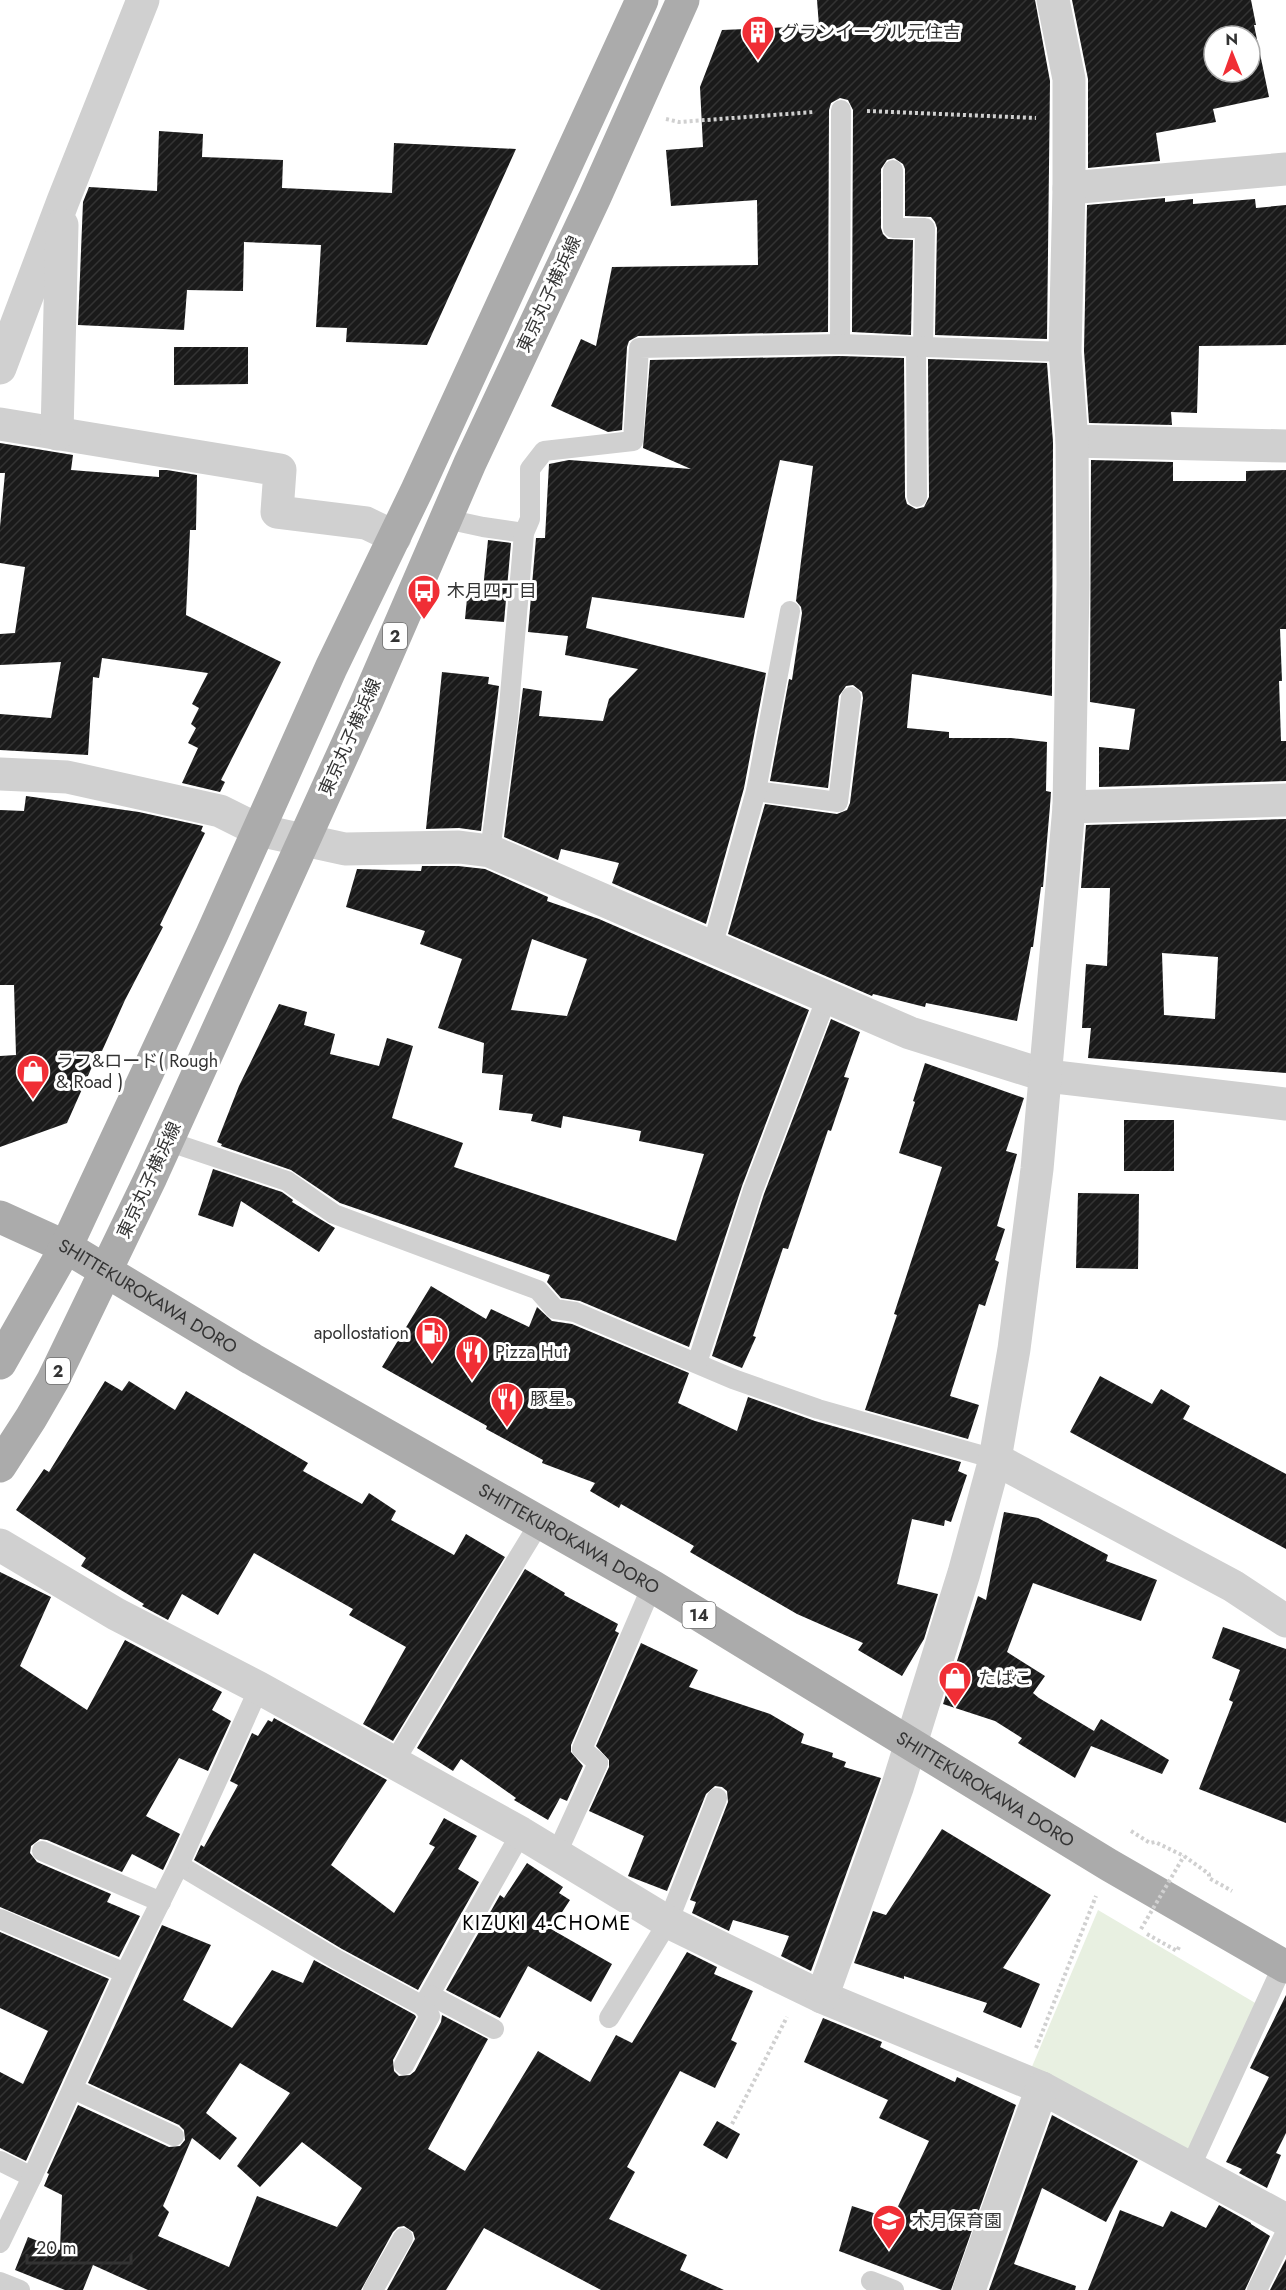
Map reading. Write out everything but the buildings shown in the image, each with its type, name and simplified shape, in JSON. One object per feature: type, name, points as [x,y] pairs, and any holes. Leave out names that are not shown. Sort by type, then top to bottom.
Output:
[{"type":"main road","points":[[0,1363],[66,1247],[212,934],[331,668],[394,537],[642,0]]},
{"type":"main road","name":"東京丸子横浜線","points":[[0,1466],[53,1380],[107,1271],[683,0]]},
{"type":"main road","name":"SHITTEKUROKAWA DORO","points":[[0,1217],[66,1247],[252,1359],[652,1586],[1109,1865],[1285,1966]]},
{"type":"street","points":[[0,368],[143,0]]},
{"type":"street","points":[[812,1992],[897,1788],[964,1573],[995,1459],[1014,1349],[1047,1076],[1069,807],[1073,584],[1072,441],[1065,352],[1070,188],[1069,79],[1053,0]]},
{"type":"street","points":[[1070,188],[1286,169]]},
{"type":"street","points":[[57,434],[63,201]]},
{"type":"street","points":[[0,424],[280,470],[277,512],[366,523],[394,537]]},
{"type":"street","points":[[1072,441],[1286,446]]},
{"type":"street","points":[[0,774],[67,777],[220,811],[258,830],[345,849],[459,847],[490,851],[910,1033],[1047,1076],[1286,1104]]},
{"type":"street","points":[[1069,807],[1286,800]]},
{"type":"street","points":[[995,1459],[1233,1586],[1286,1621]]},
{"type":"street","points":[[0,1545],[116,1614],[259,1688],[521,1833],[668,1922],[812,1992],[1033,2084],[1286,2220]]},
{"type":"street","points":[[969,2290],[1033,2084]]},
{"type":"lane","points":[[840,344],[841,110]]},
{"type":"lane","points":[[892,170],[893,228],[925,228],[916,497]]},
{"type":"lane","points":[[490,851],[508,717],[524,533],[530,519],[530,469],[544,451],[633,441],[639,348],[840,344],[1065,352]]},
{"type":"lane","points":[[446,519],[524,533]]},
{"type":"lane","points":[[712,947],[756,790],[790,610]]},
{"type":"lane","points":[[756,790],[838,802],[851,697]]},
{"type":"lane","points":[[696,1363],[753,1190],[827,997]]},
{"type":"lane","points":[[167,1141],[287,1181],[334,1214],[538,1290],[555,1309],[575,1312],[733,1379],[818,1409],[995,1459]]},
{"type":"lane","points":[[394,1762],[540,1522]]},
{"type":"lane","points":[[556,1854],[598,1763],[582,1749],[652,1586]]},
{"type":"lane","points":[[0,2243],[125,1973],[179,1864],[259,1688]]},
{"type":"lane","points":[[609,2018],[668,1922],[717,1798]]},
{"type":"lane","points":[[404,2065],[430,2016],[427,2001],[521,1833]]},
{"type":"lane","points":[[42,1851],[161,1902]]},
{"type":"lane","points":[[179,1864],[336,1959],[494,2029]]},
{"type":"lane","points":[[0,1920],[125,1973]]},
{"type":"lane","points":[[1190,2168],[1285,1966]]},
{"type":"lane","points":[[73,2089],[174,2136]]},
{"type":"lane","points":[[0,2161],[32,2177]]},
{"type":"lane","points":[[1257,2290],[1286,2232]]},
{"type":"lane","points":[[373,2290],[403,2238]]},
{"type":"lane","points":[[871,2281],[894,2290]]},
{"type":"lane","points":[[0,2282],[20,2290]]},
{"type":"path","points":[[1131,1831],[1150,1843],[1155,1842],[1184,1856],[1209,1874],[1209,1878],[1232,1891]]},
{"type":"path","points":[[1141,1929],[1184,1856]]},
{"type":"path","points":[[1033,2084],[1109,1865]]},
{"type":"path","points":[[732,2124],[812,1992]]},
{"type":"green space","points":[[1098,1910],[1257,2004],[1189,2154],[1031,2069]]},
{"type":"place","name":"グランイーグル元住吉","points":[[758,61]]},
{"type":"place","name":"木月四丁目","points":[[424,620]]},
{"type":"place","name":"ラフ&ロード( Rough & Road )","points":[[33,1100]]},
{"type":"place","name":"apollostation","points":[[432,1362]]},
{"type":"place","name":"Pizza Hut","points":[[472,1381]]},
{"type":"place","name":"豚星。","points":[[507,1428]]},
{"type":"place","name":"たばこ","points":[[955,1707]]},
{"type":"place","name":"木月保育園","points":[[889,2250]]},
{"type":"district","name":"KIZUKI 4-CHOME","points":[[547,1923]]}]
